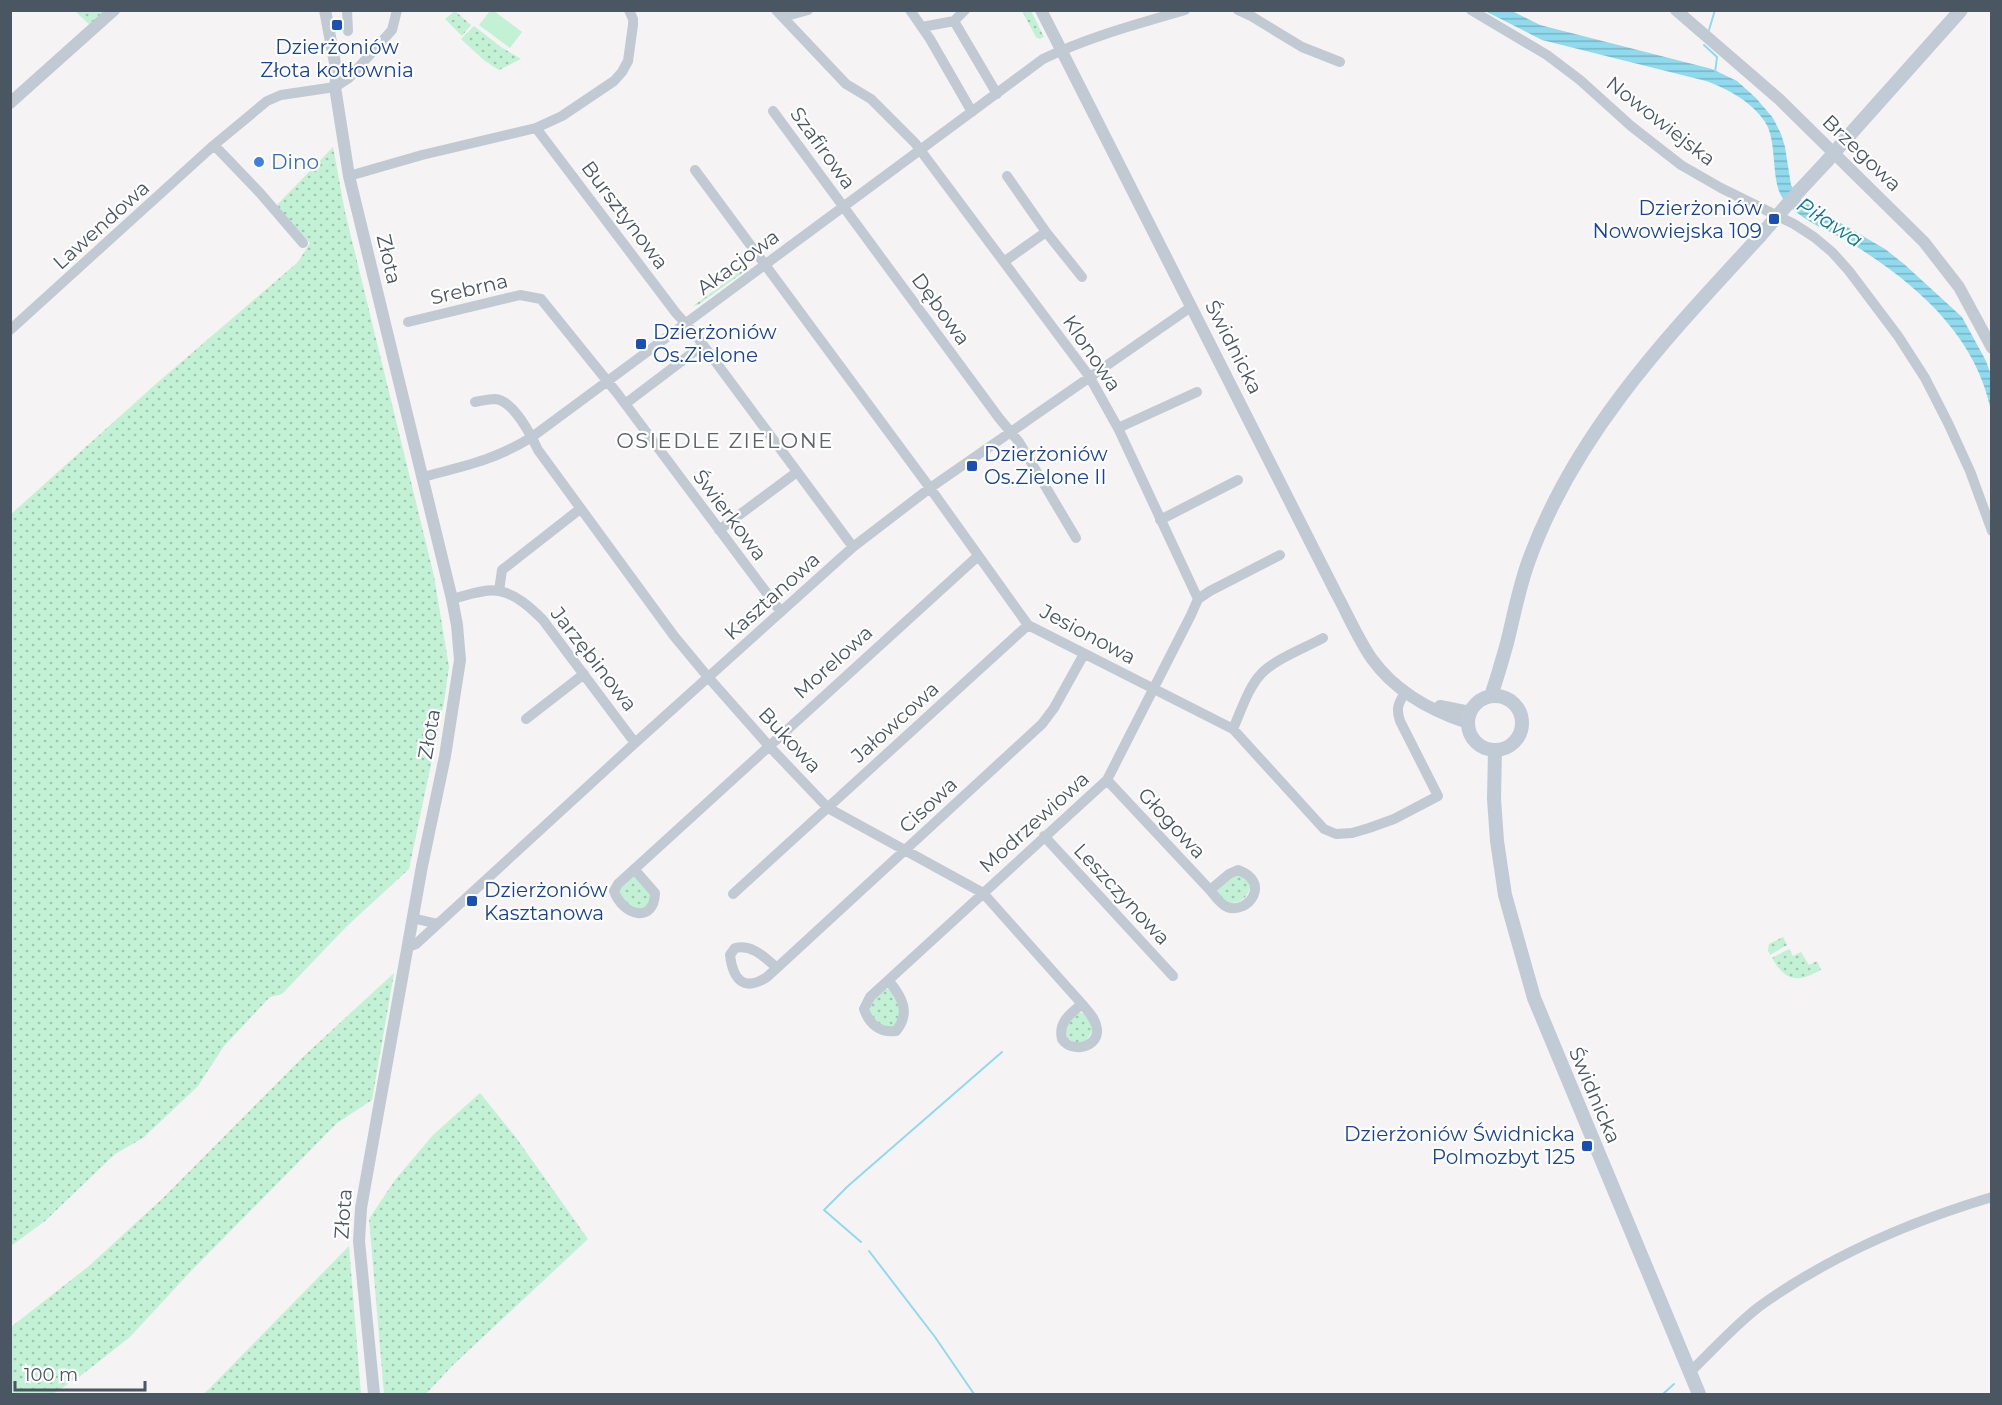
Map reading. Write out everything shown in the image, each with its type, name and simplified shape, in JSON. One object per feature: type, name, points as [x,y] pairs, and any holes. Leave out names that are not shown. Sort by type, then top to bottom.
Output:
[{"type":"main road","points":[[1498,696],[1516,600],[1541,530],[1578,458],[1601,421],[1655,352],[1961,10]]},
{"type":"main road","points":[[1498,696],[1518,707],[1521,715],[1521,730],[1512,744],[1504,748],[1490,749],[1475,741],[1469,729],[1469,717],[1475,704],[1482,699],[1498,696]]},
{"type":"main road","name":"Świdnicka","points":[[1490,749],[1490,786],[1494,799],[1504,895],[1534,998],[1699,1395]]},
{"type":"street","points":[[10,103],[114,10]]},
{"type":"street","name":"Złota","points":[[325,10],[337,74],[335,87],[349,176],[452,599],[460,647],[460,669],[445,756],[394,1013],[395,1021],[387,1071],[363,1190],[359,1241],[374,1395]]},
{"type":"street","points":[[346,10],[348,31]]},
{"type":"street","points":[[335,87],[349,78],[392,30],[397,10]]},
{"type":"street","points":[[349,176],[422,155],[536,128],[578,106],[614,81],[628,61],[633,25],[633,18],[629,10]]},
{"type":"street","points":[[779,14],[808,10]]},
{"type":"street","points":[[910,10],[972,112]]},
{"type":"street","points":[[922,27],[954,21],[965,10]]},
{"type":"street","name":"Świdnicka","points":[[1041,10],[1371,658],[1405,693],[1421,702],[1469,717]]},
{"type":"street","name":"Akacjowa","points":[[423,477],[484,461],[514,449],[532,437],[1043,59],[1061,50],[1120,29],[1185,10]]},
{"type":"street","points":[[1238,10],[1302,47],[1340,62]]},
{"type":"street","name":"Nowowiejska","points":[[1472,10],[1547,55],[1681,165],[1721,188],[1794,224],[1832,252],[1898,336],[1925,378],[1970,471],[1992,531]]},
{"type":"street","name":"Brzegowa","points":[[1676,10],[1780,100],[1924,242],[1959,287],[1992,348]]},
{"type":"street","name":"Klonowa","points":[[779,14],[846,84],[871,99],[920,150],[1089,376],[1118,428],[1198,599]]},
{"type":"street","points":[[954,21],[997,94]]},
{"type":"street","name":"Lawendowa","points":[[10,330],[214,145],[267,101],[281,95],[335,87]]},
{"type":"street","name":"Szafirowa","points":[[773,111],[843,207]]},
{"type":"street","name":"Bursztynowa","points":[[536,128],[703,345],[853,547]]},
{"type":"street","points":[[214,145],[303,243]]},
{"type":"street","name":"Jesionowa","points":[[695,170],[930,488],[1028,625],[1233,729],[1281,780],[1316,822],[1324,829],[1336,834],[1370,828],[1394,819],[1438,796],[1400,721],[1397,711],[1398,704],[1405,693]]},
{"type":"street","points":[[1007,176],[1046,232],[1082,277]]},
{"type":"street","name":"Dębowa","points":[[843,207],[999,418],[1020,442],[1076,538]]},
{"type":"street","points":[[1005,261],[1046,232]]},
{"type":"street","name":"Srebrna","points":[[408,322],[520,296],[541,299],[607,382]]},
{"type":"street","name":"Kasztanowa","points":[[408,947],[416,944],[635,742],[853,547],[930,488],[1191,307]]},
{"type":"street","points":[[625,404],[703,345]]},
{"type":"street","name":"Świerkowa","points":[[607,382],[781,612]]},
{"type":"street","points":[[1118,428],[1197,392]]},
{"type":"street","name":"Bukowa","points":[[475,402],[496,399],[505,402],[528,428],[538,450],[674,636],[769,746],[828,808],[983,893],[1082,1004]]},
{"type":"street","points":[[719,530],[797,472]]},
{"type":"street","points":[[1160,520],[1238,480]]},
{"type":"street","points":[[452,599],[499,591],[502,570],[580,509]]},
{"type":"street","points":[[1198,599],[1280,555]]},
{"type":"street","name":"Morelowa","points":[[634,869],[978,556]]},
{"type":"street","name":"Jarzębinowa","points":[[499,591],[519,599],[543,620],[635,742]]},
{"type":"street","name":"Modrzewiowa","points":[[889,981],[898,994],[905,1012],[896,1031],[889,1032],[879,1029],[867,1017],[864,1009],[870,997],[1107,780],[1198,599]]},
{"type":"street","name":"Jałowcowa","points":[[733,894],[1028,625]]},
{"type":"street","points":[[1233,729],[1260,675],[1269,667],[1323,638]]},
{"type":"street","name":"Cisowa","points":[[776,967],[1042,724],[1054,708],[1084,654]]},
{"type":"street","points":[[526,720],[584,674]]},
{"type":"street","name":"Głogowa","points":[[1107,780],[1210,890]]},
{"type":"street","name":"Leszczynowa","points":[[1044,836],[1173,976]]},
{"type":"street","points":[[412,918],[438,924]]},
{"type":"street","points":[[1690,1372],[1747,1316],[1799,1280],[1898,1231],[1940,1213],[1992,1197]]},
{"type":"green space","points":[[75,11],[105,11],[91,26]]},
{"type":"green space","points":[[455,11],[471,25],[462,36],[445,19]]},
{"type":"green space","points":[[490,11],[494,11],[522,32],[510,48],[479,25]]},
{"type":"green space","points":[[1022,11],[1031,11],[1044,37],[1039,39],[1036,37]]},
{"type":"green space","points":[[474,26],[521,59],[499,70],[485,61],[461,39]]},
{"type":"green space","points":[[333,147],[345,212],[434,576],[449,667],[444,702],[409,869],[346,927],[282,994],[270,997],[224,1046],[198,1086],[143,1138],[115,1154],[45,1221],[11,1246],[10,515],[157,383],[298,262],[310,243],[276,206]]},
{"type":"green space","points":[[746,267],[741,274],[698,305],[693,306]]},
{"type":"green space","points":[[1241,875],[1251,884],[1248,893],[1240,901],[1227,903],[1217,890],[1228,877]]},
{"type":"green space","points":[[633,876],[651,895],[647,906],[638,910],[623,900],[619,890]]},
{"type":"green space","points":[[1783,937],[1787,945],[1770,955],[1769,944]]},
{"type":"green space","points":[[1789,949],[1793,956],[1801,952],[1809,965],[1817,961],[1821,970],[1805,977],[1787,976],[1772,958]]},
{"type":"green space","points":[[394,973],[372,1100],[337,1123],[191,1271],[130,1337],[79,1377],[53,1394],[11,1394],[11,1327],[89,1266],[163,1198],[305,1055]]},
{"type":"green space","points":[[886,989],[890,989],[901,1009],[898,1022],[892,1027],[881,1025],[870,1015],[869,1004]]},
{"type":"green space","points":[[1078,1012],[1087,1014],[1093,1030],[1086,1041],[1078,1044],[1067,1038],[1066,1030]]},
{"type":"green space","points":[[480,1093],[517,1139],[588,1239],[452,1366],[426,1394],[384,1394],[369,1219],[395,1180],[433,1135]]},
{"type":"green space","points":[[349,1246],[361,1394],[203,1394],[209,1389]]},
{"type":"water","name":"Piława","points":[[1485,11],[1512,11],[1540,25],[1712,69],[1737,81],[1773,118],[1785,147],[1791,185],[1801,200],[1885,249],[1962,317],[1991,375],[1991,411],[1983,383],[1971,358],[1956,334],[1938,312],[1918,292],[1873,257],[1804,217],[1788,205],[1778,189],[1769,131],[1760,115],[1746,102],[1731,92],[1706,81],[1542,40]]},
{"type":"waterway","points":[[1709,30],[1715,10]]},
{"type":"waterway","points":[[1704,45],[1717,57],[1715,73]]},
{"type":"waterway","points":[[861,1242],[824,1210],[848,1186],[1002,1052]]},
{"type":"waterway","points":[[869,1251],[935,1337],[974,1394]]},
{"type":"waterway","points":[[1663,1394],[1674,1384]]},
{"type":"place","name":"Dzierżoniów Złota kotłownia","points":[[337,25]]},
{"type":"place","name":"Dino","points":[[259,162]]},
{"type":"place","name":"Dzierżoniów Nowowiejska 109","points":[[1774,219]]},
{"type":"place","name":"Dzierżoniów Os.Zielone","points":[[641,344]]},
{"type":"place","name":"Dzierżoniów Os.Zielone II","points":[[972,466]]},
{"type":"place","name":"Dzierżoniów Kasztanowa","points":[[472,901]]},
{"type":"place","name":"Dzierżoniów Świdnicka Polmozbyt 125","points":[[1587,1146]]},
{"type":"district","name":"OSIEDLE ZIELONE","points":[[725,440]]}]
